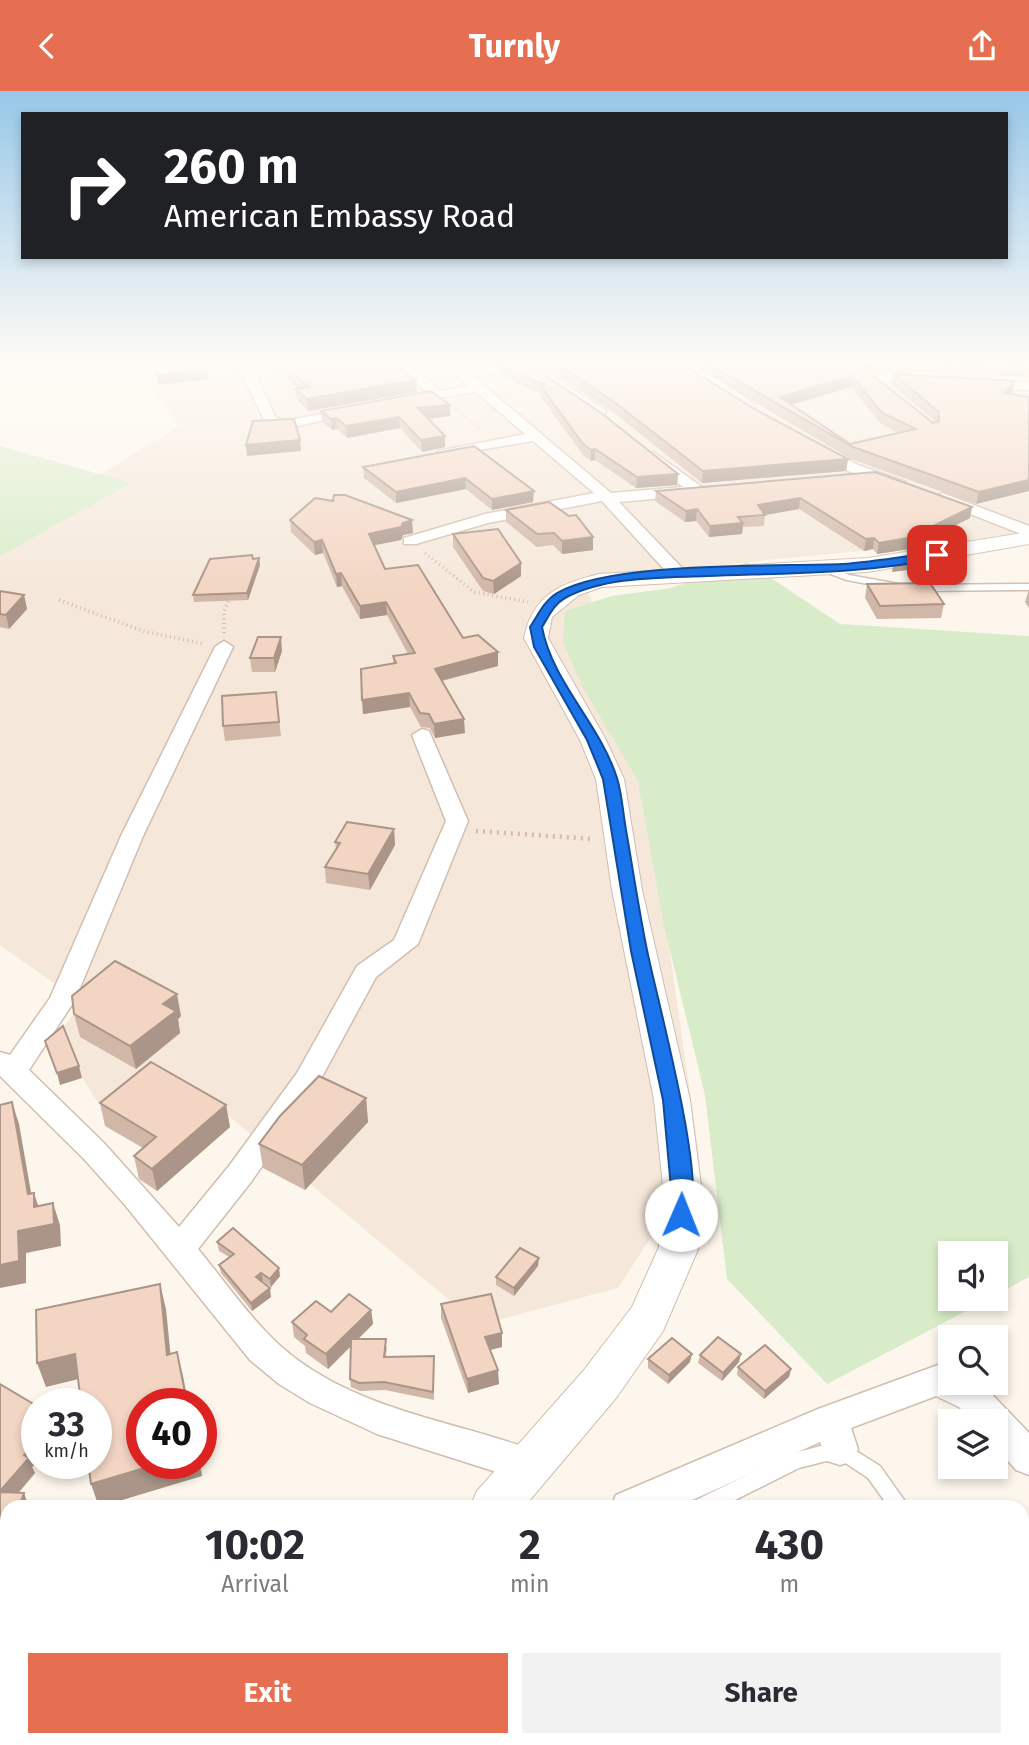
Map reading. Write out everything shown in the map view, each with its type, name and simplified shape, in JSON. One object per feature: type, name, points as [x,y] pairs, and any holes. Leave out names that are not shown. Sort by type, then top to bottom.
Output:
[{"type":"street","points":[[423,458],[522,438]]},
{"type":"street","points":[[538,438],[606,497],[678,574]]},
{"type":"street","points":[[810,445],[853,468],[879,475],[1029,532]]},
{"type":"street","points":[[410,541],[485,519],[606,497],[703,489],[644,449]]},
{"type":"street","points":[[840,480],[879,475]]},
{"type":"street","points":[[500,1500],[600,1384],[648,1318],[678,1247],[682,1186],[672,1100],[639,951],[610,779],[603,759],[536,638],[540,617],[550,605],[571,590],[599,581],[678,574],[825,568],[917,559],[1029,538]]},
{"type":"street","points":[[224,647],[132,836],[62,1000],[7,1066],[94,1151],[262,1350],[290,1374],[397,1428],[531,1466]]},
{"type":"street","points":[[178,1251],[240,1174],[307,1079],[366,972],[405,944],[457,821],[422,735]]},
{"type":"street","points":[[648,1500],[835,1434],[938,1380],[971,1396],[983,1409]]},
{"type":"street","points":[[1008,1436],[1029,1458]]},
{"type":"lane","points":[[825,568],[847,577],[902,588],[1029,587]]},
{"type":"lane","points":[[715,1500],[796,1460],[835,1434],[874,1472],[895,1500]]},
{"type":"path","points":[[494,438],[499,442]]},
{"type":"path","points":[[410,541],[474,591],[550,605]]},
{"type":"path","points":[[58,600],[143,631],[224,647],[225,612],[233,587]]},
{"type":"path","points":[[453,829],[621,841]]},
{"type":"shaded area","points":[[159,438],[1029,438],[1029,535],[747,562],[586,583],[647,794],[700,1162],[618,1288],[479,1325],[187,1081],[99,1104],[56,1037],[82,1003],[0,945],[0,546],[83,485]]},
{"type":"green space","points":[[0,446],[131,483],[0,556]]},
{"type":"green space","points":[[747,562],[840,624],[1029,636],[1029,1277],[1008,1288],[1008,1241],[938,1241],[938,1311],[966,1311],[827,1384],[727,1279],[705,1095],[664,926],[638,781],[583,688],[563,642],[565,611],[612,596],[671,588]]},
{"type":"building","points":[[248,438],[300,440],[246,445]]},
{"type":"building","points":[[579,438],[633,438],[678,474],[637,477],[583,444]]},
{"type":"building","points":[[661,438],[809,438],[848,459],[703,471]]},
{"type":"building","points":[[838,438],[850,444],[876,438],[1029,438],[1029,480],[979,492],[853,447]]},
{"type":"building","points":[[474,446],[534,491],[492,499],[465,478],[396,492],[363,467]]},
{"type":"building","points":[[875,472],[972,507],[925,530],[931,534],[879,543],[874,538],[866,539],[800,498],[758,505],[765,515],[738,517],[743,523],[710,526],[697,509],[686,511],[656,491]]},
{"type":"building","points":[[334,495],[345,495],[412,520],[403,523],[401,527],[369,534],[385,569],[418,565],[463,638],[478,635],[498,652],[435,669],[464,719],[434,724],[429,714],[420,713],[409,693],[362,700],[361,669],[396,663],[393,656],[415,653],[386,602],[360,606],[341,573],[336,574],[322,540],[314,542],[290,520],[315,498],[333,501]]},
{"type":"building","points":[[549,502],[569,516],[576,515],[593,537],[562,541],[554,533],[537,534],[506,510]]},
{"type":"building","points":[[498,529],[521,563],[493,581],[483,578],[453,534]]},
{"type":"building","points":[[252,555],[253,559],[259,558],[247,593],[193,595],[210,559]]},
{"type":"building","points":[[922,559],[925,562],[893,565]]},
{"type":"building","points":[[930,583],[944,604],[880,606],[867,584]]},
{"type":"building","points":[[0,591],[24,595],[6,615],[0,614]]},
{"type":"building","points":[[258,637],[281,637],[274,658],[250,658]]},
{"type":"building","points":[[276,692],[279,722],[223,726],[222,696]]},
{"type":"building","points":[[347,822],[394,829],[368,874],[325,867],[340,843],[335,842]]},
{"type":"building","points":[[115,961],[177,994],[163,1004],[176,1011],[130,1046],[74,1014],[72,996]]},
{"type":"building","points":[[63,1026],[79,1066],[57,1073],[45,1041]]},
{"type":"building","points":[[151,1062],[226,1105],[152,1169],[134,1156],[156,1137],[100,1103]]},
{"type":"building","points":[[319,1076],[366,1098],[302,1165],[259,1144],[280,1116]]},
{"type":"building","points":[[12,1102],[28,1194],[34,1193],[34,1207],[53,1203],[54,1224],[18,1231],[19,1261],[0,1265],[0,1105]]},
{"type":"building","points":[[233,1228],[279,1268],[270,1279],[261,1273],[256,1277],[270,1288],[251,1303],[219,1265],[234,1254],[217,1242]]},
{"type":"building","points":[[520,1248],[539,1258],[514,1288],[496,1277]]},
{"type":"building","points":[[160,1284],[167,1355],[177,1352],[184,1388],[126,1388],[126,1474],[112,1478],[112,1388],[79,1388],[75,1354],[37,1363],[36,1310]]},
{"type":"building","points":[[349,1294],[371,1310],[326,1354],[304,1339],[307,1335],[292,1322],[316,1301],[331,1312]]},
{"type":"building","points":[[491,1294],[502,1333],[485,1337],[498,1370],[467,1379],[441,1304]]},
{"type":"building","points":[[718,1337],[741,1354],[723,1373],[700,1355]]},
{"type":"building","points":[[672,1338],[692,1354],[669,1375],[648,1359]]},
{"type":"building","points":[[351,1339],[386,1339],[384,1357],[434,1356],[433,1392],[384,1382],[359,1383],[350,1379]]},
{"type":"building","points":[[765,1345],[791,1369],[765,1391],[738,1367]]},
{"type":"building","points":[[0,1384],[21,1396],[21,1467],[0,1491]]},
{"type":"building","points":[[90,1479],[108,1479],[91,1484]]},
{"type":"building","points":[[0,1492],[24,1493],[22,1500],[0,1500]]},
{"type":"route","points":[[681,1215],[682,1186],[672,1100],[627,890],[610,779],[593,740],[540,647],[536,638],[536,627],[540,617],[561,596],[599,581],[625,577],[846,567],[937,555]]}]
